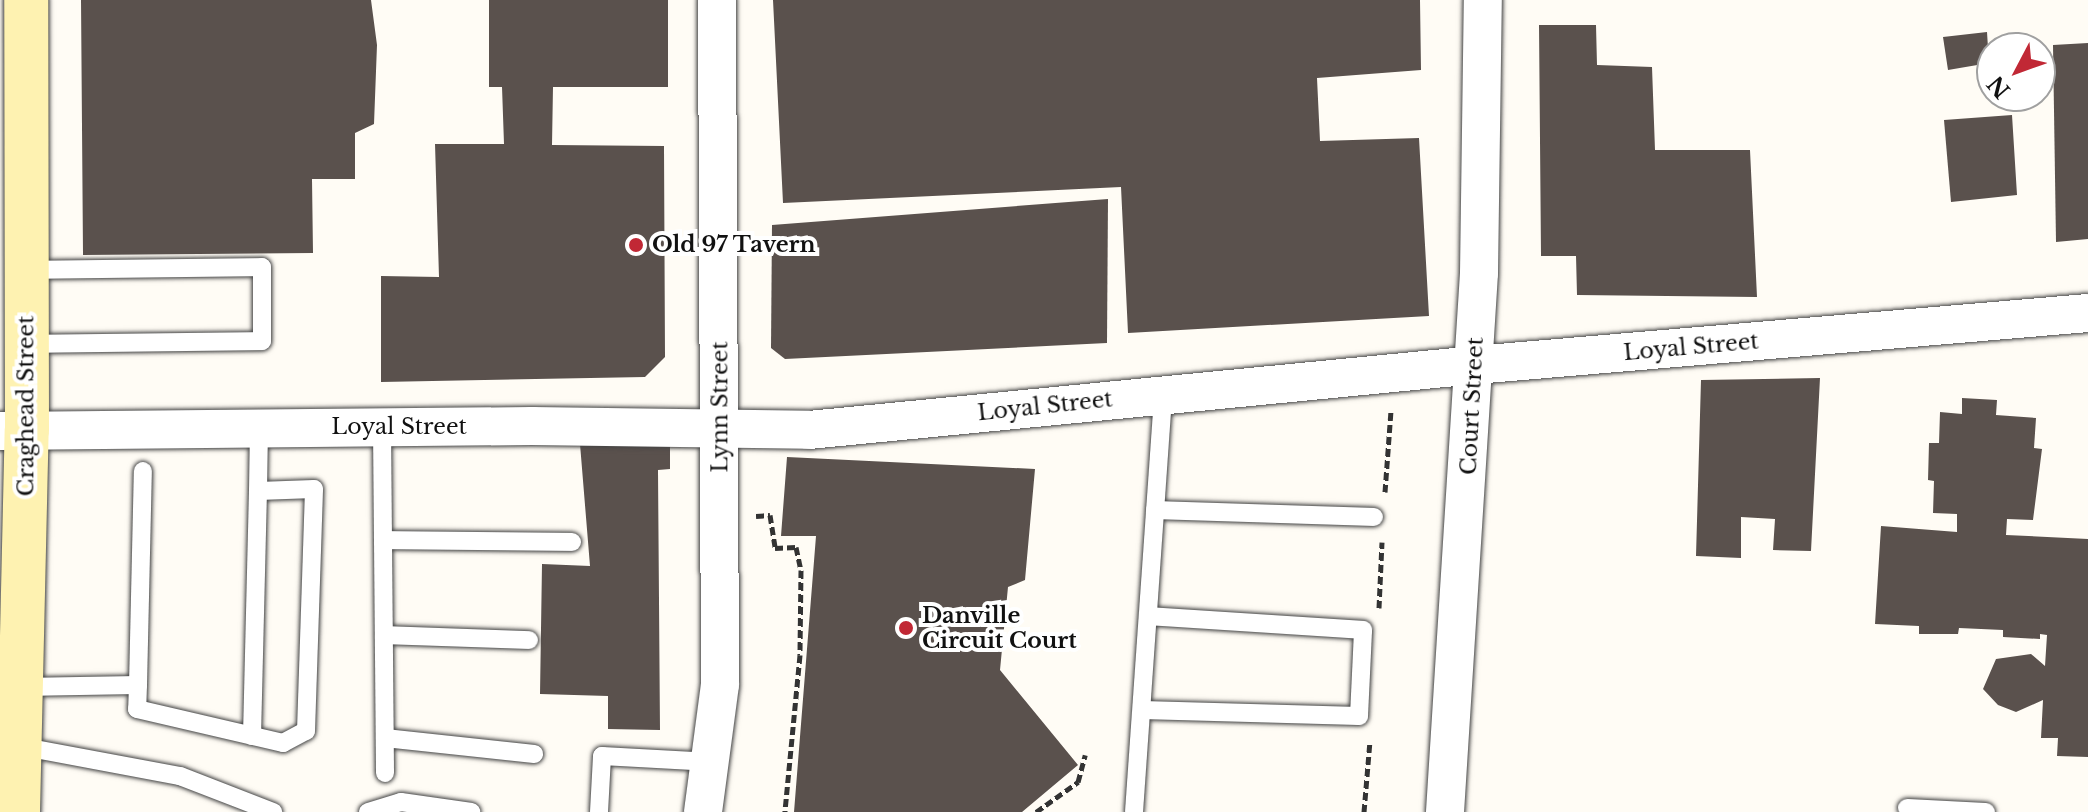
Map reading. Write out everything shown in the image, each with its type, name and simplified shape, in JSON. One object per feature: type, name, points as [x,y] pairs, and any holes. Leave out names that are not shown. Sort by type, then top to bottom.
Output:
[{"type":"main road","name":"Craghead Street","points":[[18,812],[21,687],[14,431],[27,344],[26,0]]},
{"type":"street","name":"Lynn Street","points":[[703,812],[720,685],[717,0]]},
{"type":"street","name":"Court Street","points":[[1445,812],[1475,365],[1483,0]]},
{"type":"street","name":"Loyal Street","points":[[14,431],[382,427],[720,432],[809,430],[1475,365],[2088,313]]},
{"type":"lane","points":[[27,270],[262,267],[262,341],[27,344]]},
{"type":"lane","points":[[1134,812],[1163,394]]},
{"type":"lane","points":[[382,427],[385,773]]},
{"type":"lane","points":[[252,736],[259,428]]},
{"type":"lane","points":[[143,471],[137,709],[283,743],[306,731],[314,489],[258,491]]},
{"type":"lane","points":[[1155,510],[1374,517]]},
{"type":"lane","points":[[383,540],[572,542]]},
{"type":"lane","points":[[1142,710],[1359,716],[1363,630],[1148,616]]},
{"type":"lane","points":[[384,635],[529,640]]},
{"type":"lane","points":[[21,687],[138,685]]},
{"type":"lane","points":[[385,738],[534,754]]},
{"type":"lane","points":[[19,746],[180,776],[273,812]]},
{"type":"lane","points":[[599,812],[602,756],[712,762]]},
{"type":"lane","points":[[368,812],[401,802],[471,812]]},
{"type":"lane","points":[[1907,808],[1986,812]]},
{"type":"path","points":[[752,529],[753,508]]},
{"type":"path","points":[[753,516],[770,515],[775,548],[796,547],[801,570],[800,655],[785,812]]},
{"type":"path","points":[[1036,812],[1078,782],[1085,755]]},
{"type":"building","points":[[81,0],[371,0],[377,45],[374,124],[355,133],[355,179],[312,179],[313,253],[83,255]]},
{"type":"building","points":[[489,0],[668,0],[668,87],[553,87],[552,145],[664,146],[665,357],[645,377],[381,382],[381,276],[439,277],[435,144],[504,144],[502,87],[489,87]]},
{"type":"building","points":[[773,0],[1420,0],[1421,70],[1317,78],[1320,141],[1419,138],[1429,316],[1128,333],[1121,187],[783,203]]},
{"type":"building","points":[[1539,25],[1596,25],[1597,65],[1652,67],[1655,150],[1750,150],[1757,297],[1577,295],[1576,256],[1541,256]]},
{"type":"building","points":[[1976,33],[1976,65],[1948,70],[1943,37]]},
{"type":"building","points":[[2088,43],[2088,239],[2056,242],[2054,112],[2056,45]]},
{"type":"building","points":[[2012,115],[2017,195],[1951,202],[1944,120]]},
{"type":"building","points":[[1108,199],[1107,343],[785,359],[771,348],[772,225]]},
{"type":"building","points":[[1820,378],[1811,551],[1773,550],[1775,519],[1741,517],[1741,558],[1696,556],[1701,380]]},
{"type":"building","points":[[1962,398],[1997,400],[1996,415],[2036,418],[2034,448],[2042,449],[2033,520],[2007,519],[2006,535],[2088,539],[2088,757],[2057,756],[2058,738],[2041,738],[2043,700],[2016,712],[1998,705],[1983,689],[1996,659],[2031,654],[2045,666],[2047,635],[2040,634],[2040,639],[2003,637],[2003,630],[1959,628],[1958,634],[1919,634],[1919,626],[1875,624],[1881,526],[1957,532],[1957,514],[1933,513],[1934,481],[1928,480],[1929,443],[1939,443],[1940,412],[1962,414]]},
{"type":"building","points":[[670,442],[670,469],[658,470],[660,730],[608,729],[608,696],[540,694],[542,564],[590,566],[580,444]]},
{"type":"building","name":"Danville Circuit Court","points":[[787,457],[1035,469],[1025,580],[1008,587],[1000,670],[1078,765],[1022,812],[794,812],[816,536],[781,536]]},
{"type":"place","name":"Old 97 Tavern","points":[[636,245]]},
{"type":"place","name":"Danville Circuit Court","points":[[906,628]]}]
